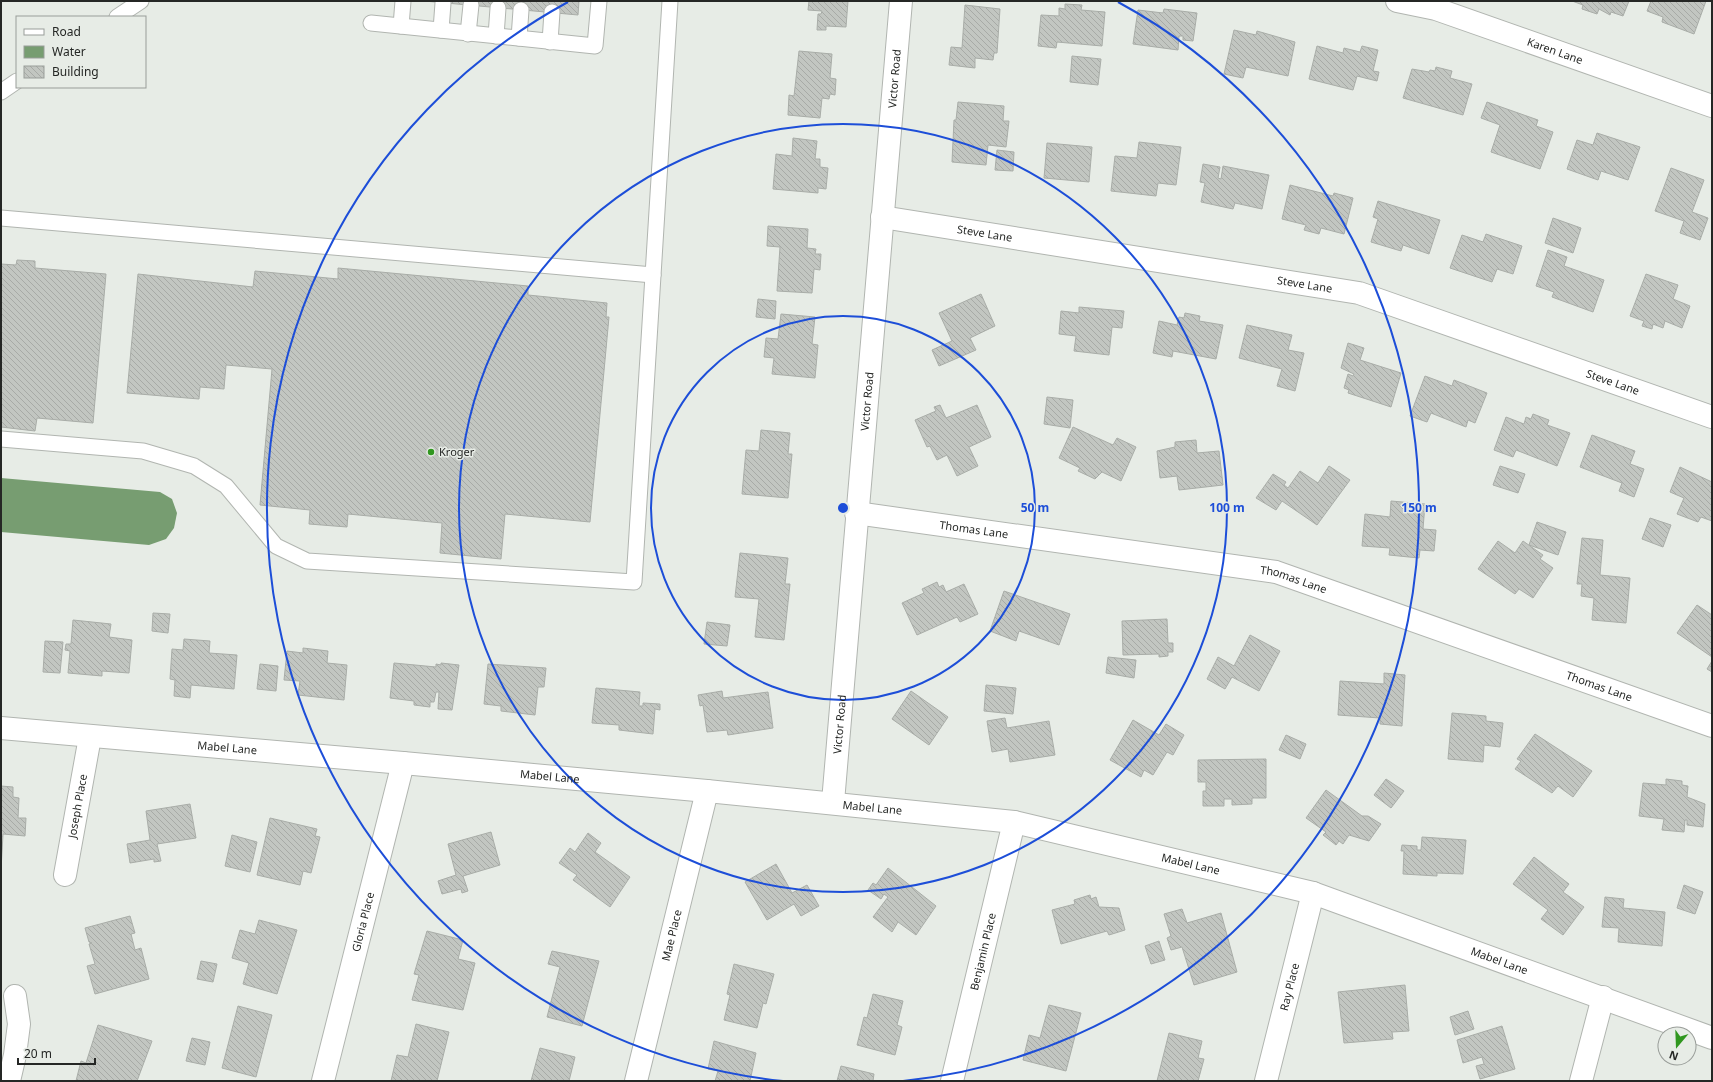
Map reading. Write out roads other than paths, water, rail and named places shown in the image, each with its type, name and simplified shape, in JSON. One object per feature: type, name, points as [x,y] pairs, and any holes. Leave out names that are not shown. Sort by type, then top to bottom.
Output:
[{"type":"street","name":"Victor Road","points":[[832,802],[900,1]]},
{"type":"street","name":"Karen Lane","points":[[1397,1],[1436,9],[1712,106]]},
{"type":"street","name":"Steve Lane","points":[[882,217],[1359,293],[1712,418]]},
{"type":"street","name":"Thomas Lane","points":[[856,513],[1276,572],[1712,726]]},
{"type":"street","name":"Mabel Lane","points":[[1,728],[90,737],[403,762],[832,802],[1014,822],[1313,893],[1603,997],[1712,1038]]},
{"type":"street","name":"Joseph Place","points":[[65,875],[90,737]]},
{"type":"street","name":"Gloria Place","points":[[323,1081],[403,762]]},
{"type":"street","name":"Mae Place","points":[[636,1081],[707,791]]},
{"type":"street","name":"Benjamin Place","points":[[952,1081],[1014,822]]},
{"type":"street","name":"Ray Place","points":[[1266,1081],[1313,893]]},
{"type":"street","points":[[9,1081],[15,1055],[19,1024],[14,996]]},
{"type":"street","points":[[1581,1081],[1603,997]]},
{"type":"lane","points":[[118,16],[141,1]]},
{"type":"lane","points":[[400,26],[403,1]]},
{"type":"lane","points":[[371,24],[595,46],[599,1]]},
{"type":"lane","points":[[1,439],[142,451],[194,466],[226,486],[276,546],[307,561],[634,582],[670,1]]},
{"type":"lane","points":[[441,30],[443,3]]},
{"type":"lane","points":[[468,34],[471,5]]},
{"type":"lane","points":[[496,36],[498,8]]},
{"type":"lane","points":[[519,38],[521,10]]},
{"type":"lane","points":[[550,42],[552,12]]},
{"type":"lane","points":[[1,92],[16,82]]},
{"type":"lane","points":[[1,218],[653,275]]},
{"type":"water","points":[[1,478],[160,492],[172,499],[177,513],[174,528],[166,539],[149,545],[1,532]]},
{"type":"place","name":"Kroger","points":[[431,452]]}]
